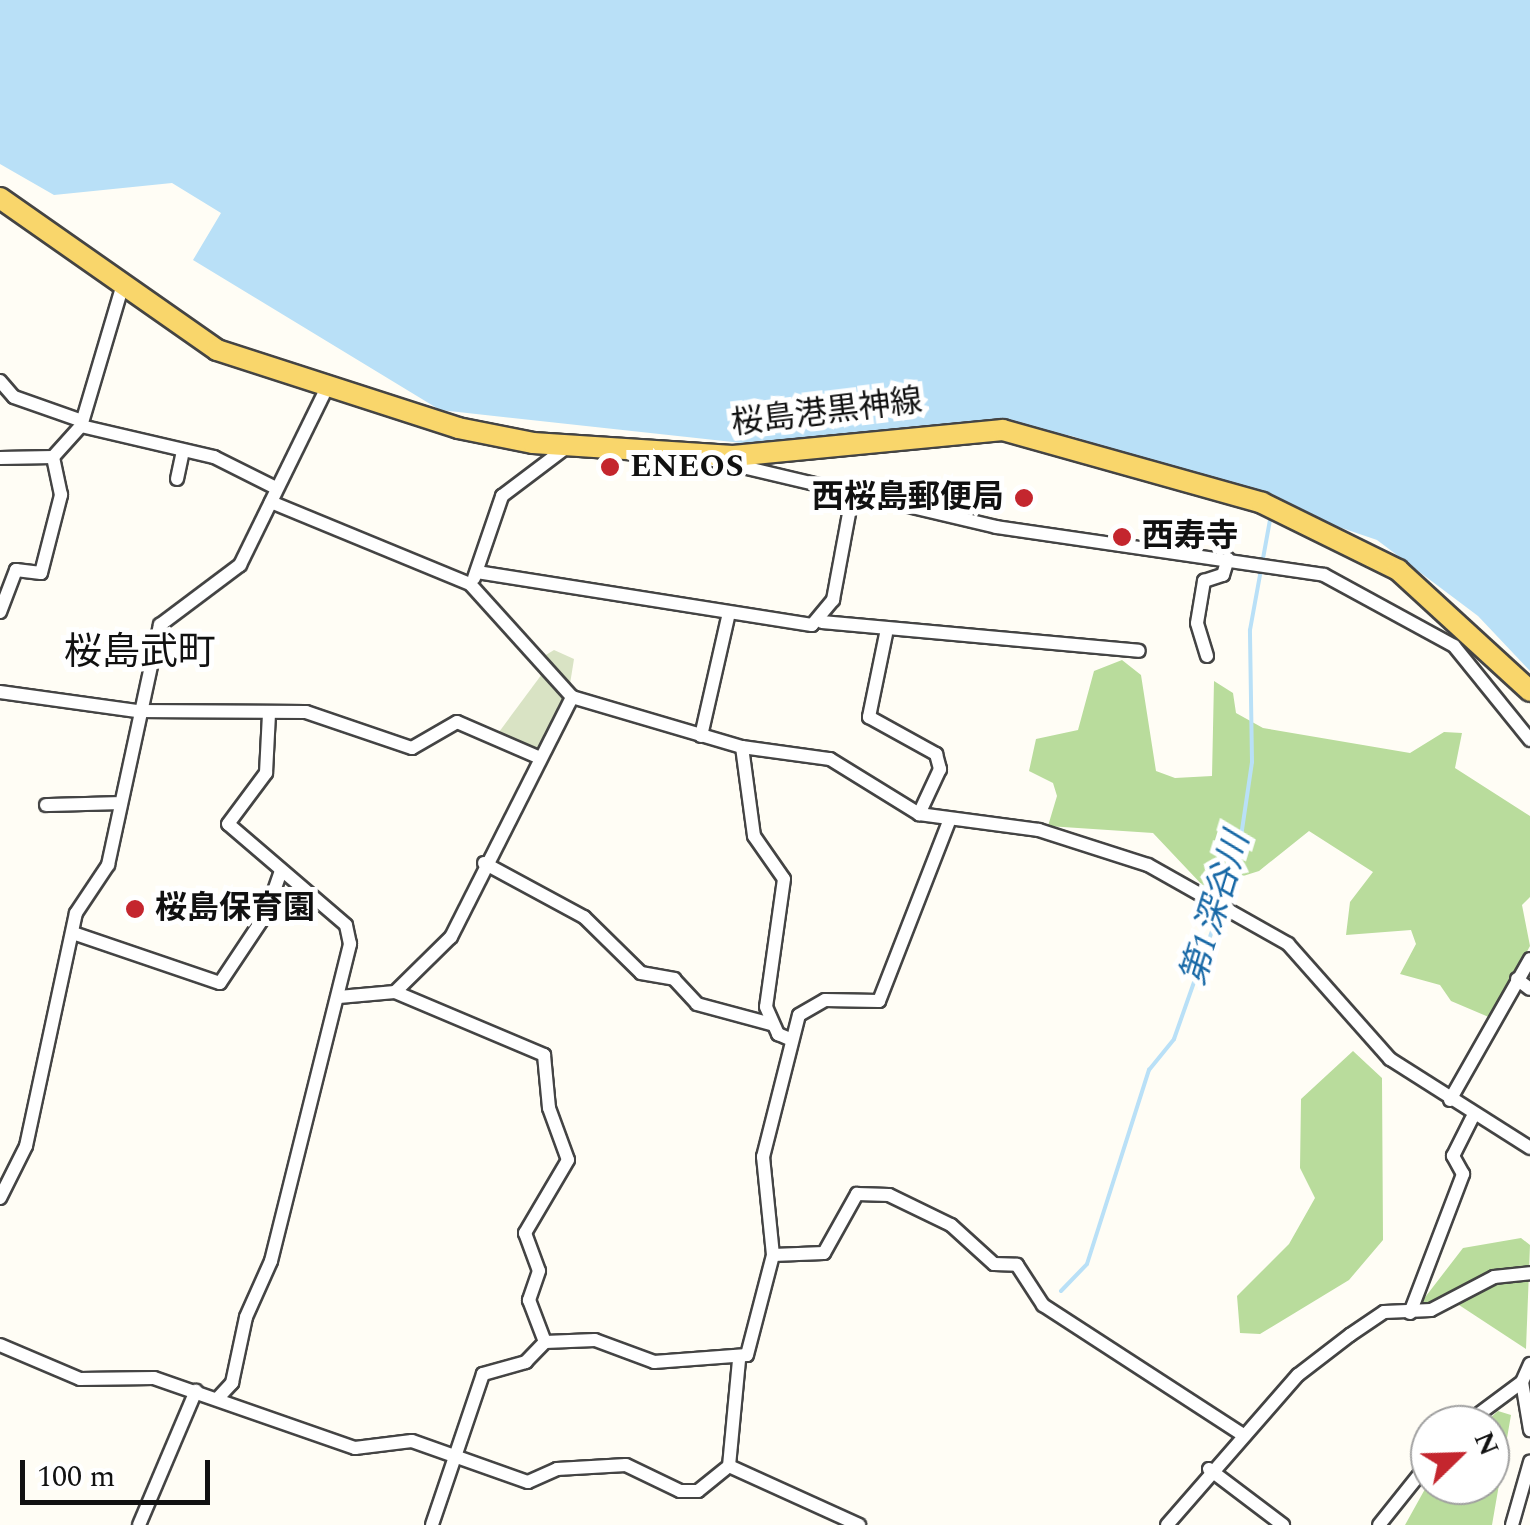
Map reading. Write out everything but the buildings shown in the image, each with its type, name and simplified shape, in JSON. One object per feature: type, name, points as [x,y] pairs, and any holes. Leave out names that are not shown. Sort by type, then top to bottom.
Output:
[{"type":"main road","name":"桜島港黒神線","points":[[0,198],[124,281],[217,350],[458,428],[570,444],[703,456],[1003,430],[1284,510],[1398,570],[1530,692]]},
{"type":"street","points":[[0,458],[53,457],[81,424],[124,281]]},
{"type":"street","points":[[0,380],[14,397],[81,424],[257,472],[276,488]]},
{"type":"street","points":[[0,1198],[26,1146],[72,933],[108,865],[116,803],[160,625],[240,566],[328,386]]},
{"type":"street","points":[[474,578],[502,496],[570,444]]},
{"type":"street","points":[[177,480],[183,451]]},
{"type":"street","points":[[703,456],[729,469],[853,492],[996,528],[1324,575],[1454,646],[1530,740]]},
{"type":"street","points":[[0,612],[16,570],[41,573],[61,495],[53,457]]},
{"type":"street","points":[[822,622],[853,492]]},
{"type":"street","points":[[271,502],[474,578],[822,622],[886,634],[1139,651]]},
{"type":"street","points":[[1207,656],[1197,623],[1204,581],[1223,575],[1228,560]]},
{"type":"street","points":[[474,578],[572,697],[742,747],[830,759],[919,814],[1099,843],[1212,898],[1288,944],[1390,1059],[1472,1118],[1530,1148]]},
{"type":"street","points":[[701,736],[729,612]]},
{"type":"street","points":[[886,634],[869,717],[936,754],[940,769],[919,814]]},
{"type":"street","points":[[0,692],[137,712],[306,712],[412,748],[457,722],[540,758]]},
{"type":"street","points":[[395,992],[451,937],[484,863],[572,697]]},
{"type":"street","points":[[218,1398],[232,1383],[246,1317],[271,1261],[339,997],[350,934],[228,824],[266,773],[269,714]]},
{"type":"street","points":[[742,747],[754,836],[784,879],[771,1024]]},
{"type":"street","points":[[46,806],[116,803]]},
{"type":"street","points":[[732,1469],[739,1360],[754,1342],[773,1255],[763,1157],[792,1040],[811,1004],[879,1001],[950,820]]},
{"type":"street","points":[[484,863],[584,916],[641,973],[674,979],[697,1004],[771,1024],[792,1040]]},
{"type":"street","points":[[72,933],[220,983],[266,914],[282,870]]},
{"type":"street","points":[[1450,1100],[1530,959]]},
{"type":"street","points":[[1517,979],[1530,989]]},
{"type":"street","points":[[339,997],[395,992],[536,1050],[550,1066],[549,1108],[568,1160],[525,1233],[539,1270],[529,1300],[545,1342]]},
{"type":"street","points":[[1410,1314],[1463,1174],[1453,1156],[1472,1118]]},
{"type":"street","points":[[773,1255],[824,1252],[851,1201],[875,1190],[937,1217],[994,1264],[1017,1265],[1043,1305],[1242,1434]]},
{"type":"street","points":[[1166,1525],[1242,1434],[1350,1334],[1384,1312],[1410,1314],[1494,1277],[1530,1273]]},
{"type":"street","points":[[432,1525],[483,1374],[526,1362],[545,1342],[594,1340],[654,1362],[739,1360]]},
{"type":"street","points":[[0,1345],[80,1378],[132,1374],[218,1398],[355,1448],[412,1441],[528,1482],[556,1470],[626,1465],[680,1491],[698,1491],[732,1469]]},
{"type":"street","points":[[1491,1405],[1522,1382],[1530,1364]]},
{"type":"street","points":[[1522,1382],[1530,1430]]},
{"type":"street","points":[[138,1525],[196,1391]]},
{"type":"street","points":[[1512,1525],[1530,1462]]},
{"type":"street","points":[[732,1469],[781,1492],[817,1498],[859,1525]]},
{"type":"street","points":[[1209,1469],[1283,1525]]},
{"type":"street","points":[[1379,1525],[1410,1486]]},
{"type":"green space","points":[[554,650],[574,659],[570,684],[541,658]]},
{"type":"green space","points":[[1122,660],[1141,675],[1156,771],[1175,778],[1212,776],[1214,681],[1233,693],[1236,713],[1263,728],[1410,753],[1444,732],[1462,733],[1455,768],[1530,816],[1530,897],[1522,905],[1530,946],[1491,1018],[1451,1001],[1440,985],[1400,974],[1416,944],[1411,930],[1346,935],[1350,902],[1373,872],[1309,831],[1259,871],[1205,888],[1153,833],[1048,826],[1057,796],[1053,783],[1029,771],[1036,739],[1078,730],[1094,671]]},
{"type":"green space","points":[[542,674],[565,702],[540,750],[499,732]]},
{"type":"green space","points":[[1353,1051],[1382,1078],[1383,1240],[1349,1280],[1260,1334],[1240,1333],[1237,1296],[1289,1244],[1315,1198],[1300,1168],[1301,1099]]},
{"type":"green space","points":[[1521,1238],[1530,1245],[1526,1349],[1459,1305],[1416,1309],[1463,1248]]},
{"type":"green space","points":[[1416,1505],[1495,1505],[1492,1525],[1405,1525]]},
{"type":"water","points":[[0,0],[1530,0],[1530,671],[1478,616],[1377,540],[1072,436],[1002,423],[742,443],[440,410],[193,260],[221,213],[172,183],[54,195],[0,164]]},
{"type":"waterway","name":"第1深谷川","points":[[1061,1291],[1087,1264],[1149,1070],[1174,1039],[1238,857],[1252,762],[1250,630],[1271,515]]},
{"type":"place","name":"ENEOS","points":[[610,467]]},
{"type":"place","name":"西桜島郵便局","points":[[1024,498]]},
{"type":"place","name":"西寿寺","points":[[1122,537]]},
{"type":"place","name":"桜島保育園","points":[[135,909]]},
{"type":"district","name":"桜島武町","points":[[140,654]]}]
